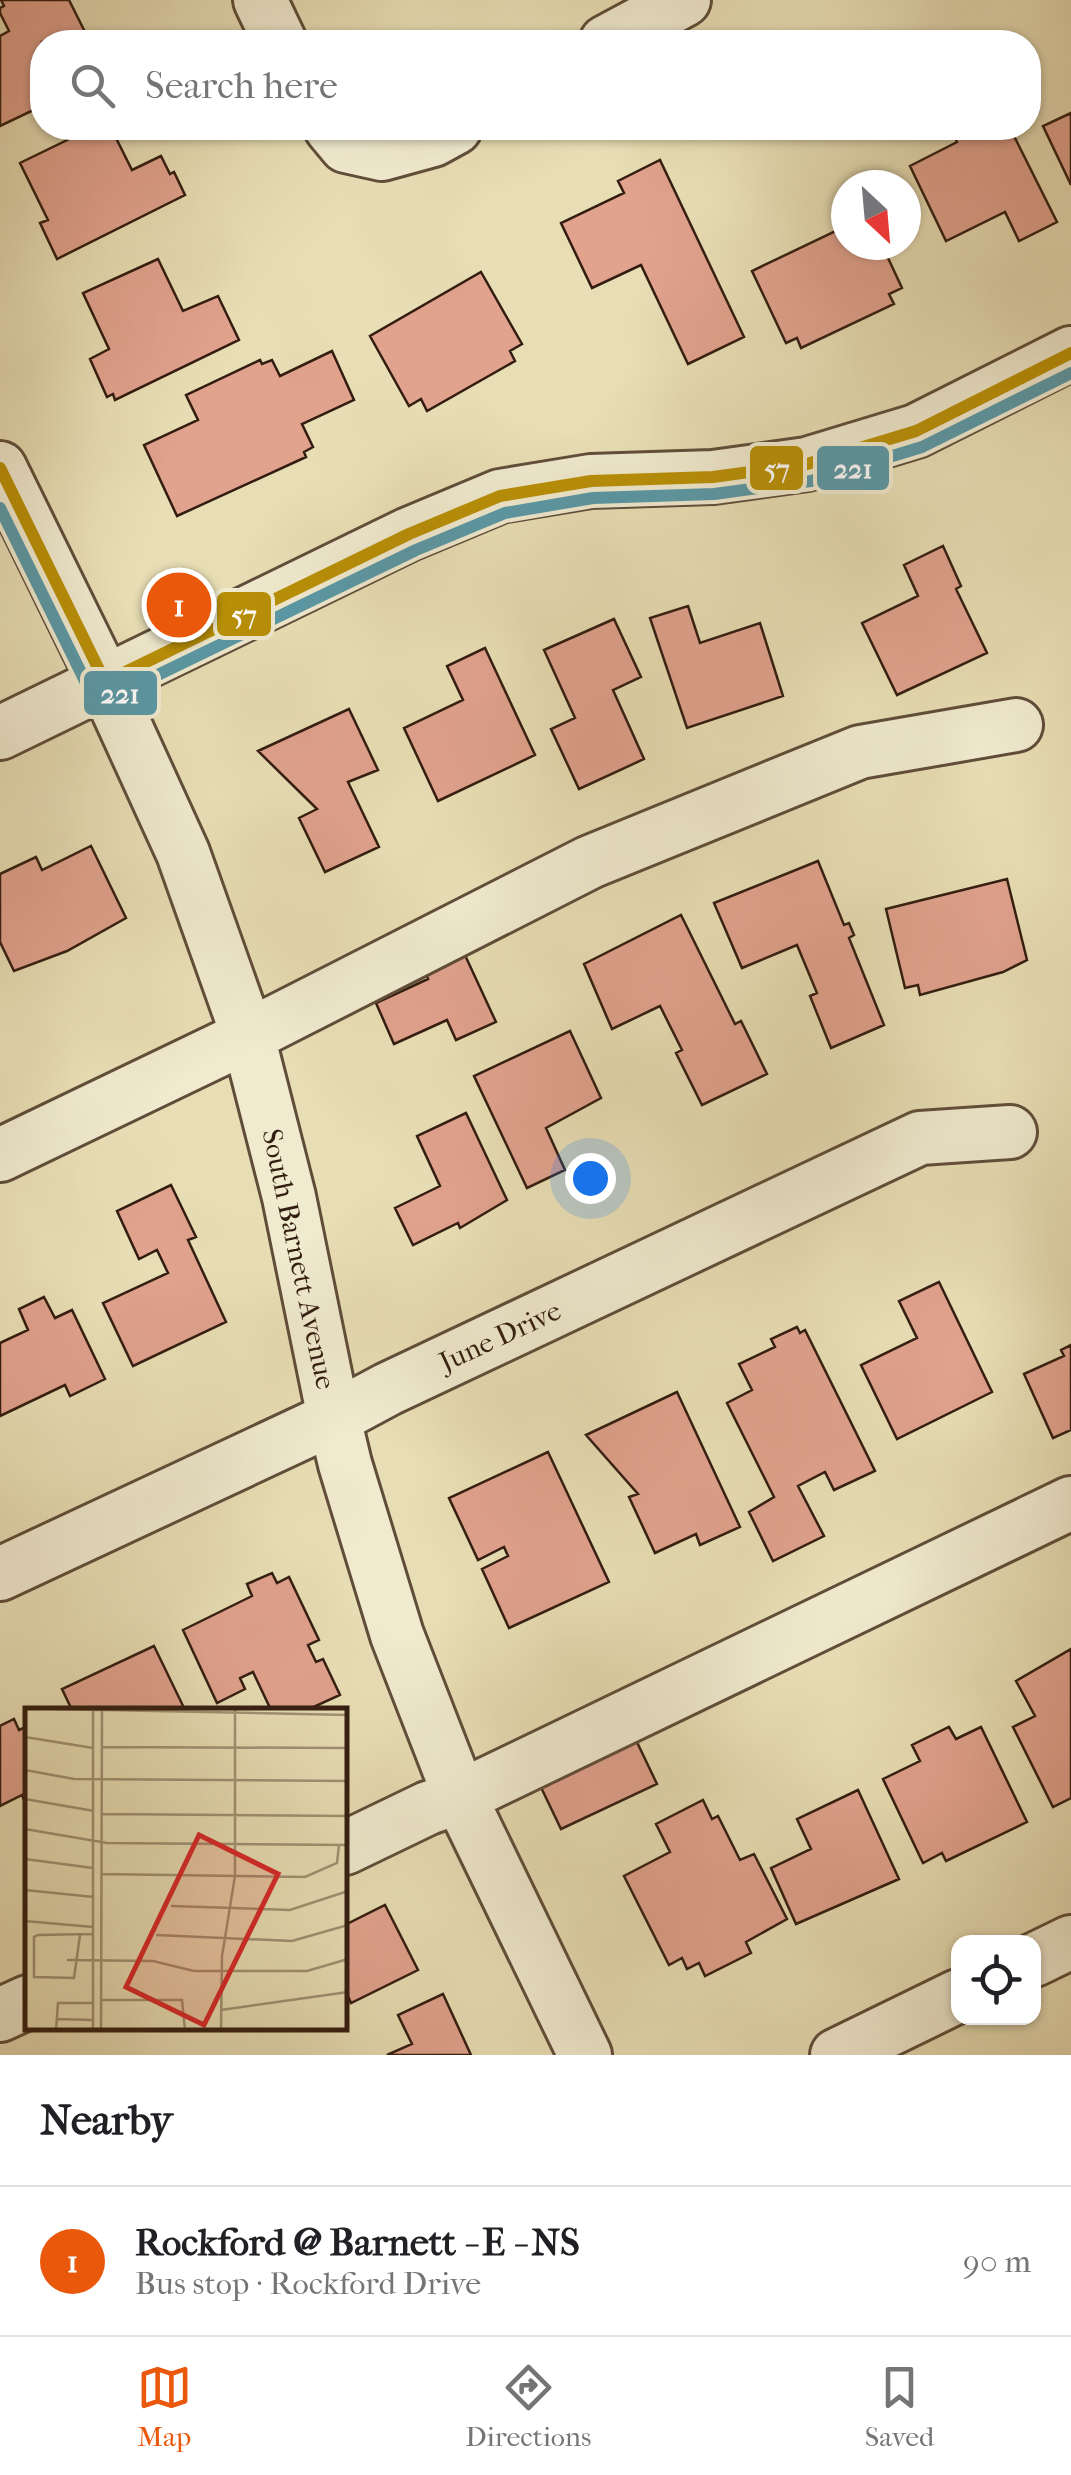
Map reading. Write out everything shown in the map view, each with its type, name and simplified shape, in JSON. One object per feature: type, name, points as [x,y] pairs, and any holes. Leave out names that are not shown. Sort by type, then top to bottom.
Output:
[{"type":"street","points":[[260,0],[274,30]]},
{"type":"street","points":[[628,30],[684,0]]},
{"type":"street","points":[[341,140],[346,146],[382,154],[433,140]]},
{"type":"street","points":[[0,733],[408,534],[500,496],[592,481],[713,477],[807,464],[916,430],[1071,353]]},
{"type":"street","name":"South Barnett Avenue","points":[[0,468],[183,853],[248,1036],[289,1197],[334,1418],[398,1635],[460,1796],[585,2055]]},
{"type":"street","points":[[0,1155],[248,1036],[590,862],[860,752],[1016,725]]},
{"type":"street","name":"June Drive","points":[[0,1574],[920,1138],[1010,1132]]},
{"type":"street","points":[[348,1847],[1071,1503]]},
{"type":"street","points":[[1041,1957],[1071,1942]]},
{"type":"street","points":[[837,2055],[951,1999]]},
{"type":"street","points":[[0,2015],[25,2003]]},
{"type":"building","points":[[1,0],[69,0],[84,30],[30,30],[30,112],[0,126],[0,36],[9,31],[0,13],[4,6]]},
{"type":"building","points":[[1071,113],[1071,185],[1043,126]]},
{"type":"building","points":[[67,140],[117,140],[132,170],[161,156],[185,195],[57,259],[40,223],[48,220],[20,163]]},
{"type":"building","points":[[956,140],[1016,140],[1057,222],[1019,241],[1005,212],[946,241],[921,189],[921,170],[912,170],[910,166]]},
{"type":"building","points":[[660,160],[744,337],[688,364],[641,265],[592,288],[561,223],[624,193],[618,181]]},
{"type":"building","points":[[831,233],[831,260],[889,260],[902,288],[889,294],[894,304],[801,348],[797,338],[786,343],[752,271]]},
{"type":"building","points":[[158,259],[183,311],[218,296],[239,340],[115,400],[113,394],[107,397],[90,359],[109,349],[83,293]]},
{"type":"building","points":[[481,272],[522,344],[510,351],[515,361],[427,411],[421,399],[409,406],[370,336]]},
{"type":"building","points":[[332,351],[354,400],[302,424],[313,447],[304,452],[306,457],[177,516],[144,445],[198,420],[186,395],[260,360],[262,364],[272,360],[280,376]]},
{"type":"building","points":[[943,546],[961,586],[956,589],[987,653],[897,695],[862,623],[918,596],[904,565]]},
{"type":"building","points":[[688,606],[700,643],[760,623],[783,696],[687,728],[650,618]]},
{"type":"building","points":[[614,619],[641,677],[613,690],[644,759],[579,789],[551,729],[575,718],[544,650]]},
{"type":"building","points":[[485,648],[535,755],[438,801],[404,728],[463,700],[447,666]]},
{"type":"building","points":[[349,709],[378,770],[348,782],[379,847],[325,872],[299,818],[317,809],[258,751]]},
{"type":"building","points":[[91,846],[126,918],[67,951],[14,971],[0,942],[0,874],[36,857],[42,870]]},
{"type":"building","points":[[818,861],[844,925],[849,923],[854,935],[849,938],[884,1025],[831,1048],[810,996],[817,993],[797,945],[742,968],[714,903]]},
{"type":"building","points":[[1007,879],[1027,960],[1003,972],[920,995],[918,985],[905,988],[886,909]]},
{"type":"building","points":[[681,915],[735,1024],[741,1021],[767,1074],[702,1105],[676,1053],[682,1050],[660,1006],[612,1029],[584,964]]},
{"type":"building","points":[[464,953],[496,1022],[456,1040],[447,1020],[394,1044],[376,1003],[428,979],[425,971]]},
{"type":"building","points":[[570,1031],[601,1098],[546,1128],[565,1170],[527,1188],[474,1076]]},
{"type":"building","points":[[466,1113],[507,1200],[460,1228],[458,1223],[413,1245],[395,1208],[440,1186],[417,1136]]},
{"type":"building","points":[[171,1185],[196,1237],[188,1240],[226,1322],[133,1366],[103,1303],[168,1273],[157,1250],[139,1259],[117,1211]]},
{"type":"building","points":[[939,1282],[992,1392],[897,1439],[861,1365],[917,1338],[899,1301]]},
{"type":"building","points":[[44,1297],[55,1318],[72,1310],[105,1379],[70,1396],[65,1385],[0,1416],[0,1343],[28,1330],[19,1309]]},
{"type":"building","points":[[797,1327],[800,1333],[805,1330],[875,1471],[834,1490],[825,1472],[798,1486],[824,1536],[773,1561],[749,1512],[774,1497],[727,1403],[752,1390],[739,1364],[775,1347],[771,1339]]},
{"type":"building","points":[[1071,1345],[1071,1430],[1053,1438],[1024,1374],[1064,1356],[1061,1350]]},
{"type":"building","points":[[677,1392],[740,1527],[700,1545],[696,1534],[655,1553],[629,1497],[638,1494],[586,1435]]},
{"type":"building","points":[[548,1452],[609,1582],[509,1628],[482,1569],[508,1556],[504,1547],[478,1560],[449,1498]]},
{"type":"building","points":[[272,1573],[277,1583],[289,1577],[319,1640],[308,1645],[316,1662],[323,1659],[340,1695],[311,1708],[270,1708],[253,1672],[240,1678],[245,1689],[217,1703],[183,1630],[252,1596],[247,1584]]},
{"type":"building","points":[[154,1646],[184,1708],[71,1708],[62,1689]]},
{"type":"building","points":[[1071,1649],[1071,1798],[1053,1807],[1013,1727],[1035,1716],[1016,1681]]},
{"type":"building","points":[[14,1719],[19,1730],[25,1727],[25,1803],[22,1795],[0,1806],[0,1726]]},
{"type":"building","points":[[949,1727],[956,1739],[981,1727],[1027,1822],[946,1861],[942,1853],[923,1863],[883,1779],[920,1761],[912,1745]]},
{"type":"building","points":[[635,1738],[657,1784],[561,1829],[537,1779]]},
{"type":"building","points":[[858,1790],[899,1879],[796,1924],[771,1868],[811,1849],[797,1819]]},
{"type":"building","points":[[703,1800],[712,1819],[718,1816],[740,1860],[754,1854],[787,1919],[746,1942],[751,1953],[705,1976],[699,1963],[687,1969],[682,1958],[669,1965],[624,1876],[670,1852],[656,1824]]},
{"type":"building","points":[[385,1905],[418,1970],[351,2003],[348,1924]]},
{"type":"building","points":[[443,1994],[471,2055],[387,2055],[412,2044],[398,2015]]},
{"type":"transit line","name":"57","points":[[0,468],[105,682],[409,534],[500,496],[591,481],[713,477],[807,464],[916,431],[1071,353]]},
{"type":"transit line","name":"221","points":[[0,508],[90,691],[98,698],[108,699],[416,550],[505,513],[593,498],[714,494],[811,481],[922,447],[1071,373]]},
{"type":"place","name":"Rockford @ Barnett - E - NS","points":[[179,605]]}]
